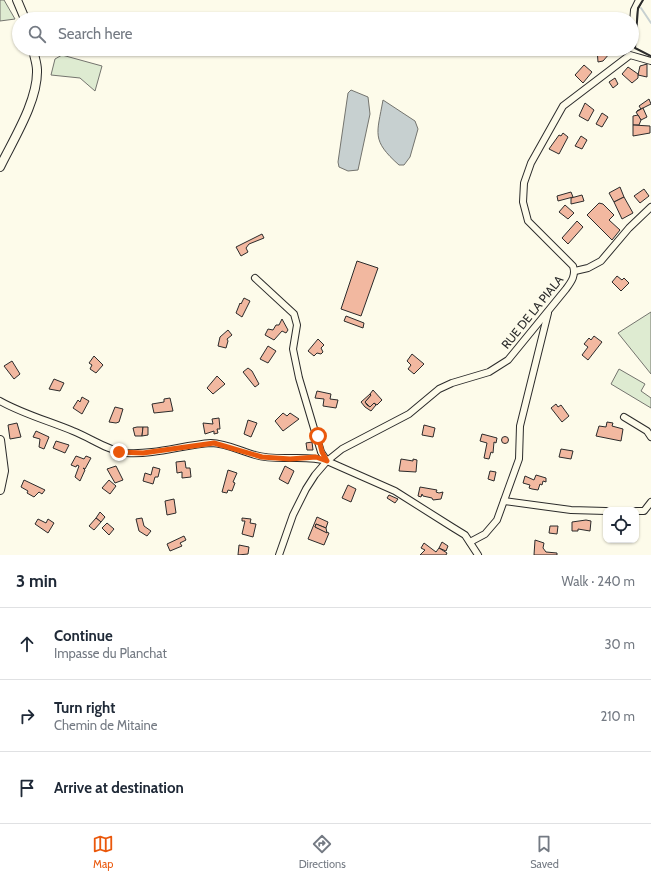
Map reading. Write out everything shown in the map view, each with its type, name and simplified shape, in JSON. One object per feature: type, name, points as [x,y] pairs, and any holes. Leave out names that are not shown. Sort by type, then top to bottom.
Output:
[{"type":"street","points":[[17,0],[22,12]]},
{"type":"street","points":[[634,12],[639,0]]},
{"type":"street","points":[[0,167],[32,99],[37,82],[38,69],[35,56]]},
{"type":"street","name":"RUE DE LA PIALA","points":[[279,555],[293,515],[306,489],[327,461],[342,449],[409,414],[439,389],[452,383],[489,372],[508,360],[574,279],[575,271],[569,260],[546,241],[528,221],[523,202],[524,183],[531,163],[563,106],[576,95],[607,74],[626,56]]},
{"type":"street","points":[[637,56],[651,61]]},
{"type":"street","points":[[575,271],[588,268],[601,261],[628,228],[651,208]]},
{"type":"street","points":[[255,278],[294,314],[297,325],[294,349],[299,378],[322,452],[327,461]]},
{"type":"street","points":[[470,542],[484,534],[497,520],[519,459],[520,426],[548,312]]},
{"type":"street","points":[[0,401],[14,409],[74,431],[102,446],[119,452],[143,453],[214,443],[262,457],[290,459],[316,457],[395,491],[465,535],[478,555]]},
{"type":"street","points":[[624,417],[647,431],[651,436]]},
{"type":"street","points":[[0,440],[4,471],[0,490]]},
{"type":"street","points":[[504,501],[571,510],[603,511]]},
{"type":"street","points":[[639,511],[644,511],[651,502]]},
{"type":"green space","points":[[0,0],[4,0],[12,14],[12,19],[0,21]]},
{"type":"green space","points":[[60,56],[66,56],[102,66],[95,91],[80,78],[51,75],[55,59]]},
{"type":"green space","points":[[651,312],[651,374],[618,333]]},
{"type":"green space","points":[[619,369],[645,384],[641,391],[651,398],[651,408],[611,384]]},
{"type":"shaded area","points":[[351,90],[368,97],[370,114],[358,170],[348,171],[339,167],[338,162],[348,93]]},
{"type":"shaded area","points":[[383,100],[415,121],[418,129],[410,157],[404,165],[399,165],[390,156],[384,149],[378,136]]},
{"type":"building","points":[[598,56],[607,56],[603,61],[598,62]]},
{"type":"building","points":[[647,64],[647,77],[638,75],[640,66]]},
{"type":"building","points":[[584,65],[592,72],[583,83],[575,75]]},
{"type":"building","points":[[628,67],[638,74],[638,78],[632,83],[622,74]]},
{"type":"building","points":[[615,78],[618,84],[613,88],[609,82]]},
{"type":"building","points":[[649,99],[651,104],[641,109],[639,106]]},
{"type":"building","points":[[585,103],[594,110],[588,121],[579,116]]},
{"type":"building","points":[[643,108],[647,117],[641,120],[636,112]]},
{"type":"building","points":[[602,113],[608,117],[602,127],[596,124]]},
{"type":"building","points":[[638,115],[641,120],[639,125],[633,125],[633,116]]},
{"type":"building","points":[[633,125],[650,126],[650,133],[633,136]]},
{"type":"building","points":[[563,133],[568,137],[559,154],[549,149],[559,135],[561,136]]},
{"type":"building","points":[[581,136],[587,140],[582,149],[575,146]]},
{"type":"building","points":[[620,187],[624,197],[614,202],[609,193]]},
{"type":"building","points":[[644,189],[649,196],[640,203],[634,196]]},
{"type":"building","points":[[571,192],[573,197],[558,201],[557,196]]},
{"type":"building","points":[[582,195],[584,201],[571,204],[571,198]]},
{"type":"building","points":[[624,197],[633,213],[622,219],[614,202]]},
{"type":"building","points":[[599,203],[603,204],[614,215],[609,220],[620,230],[612,240],[587,215]]},
{"type":"building","points":[[565,205],[574,213],[568,219],[559,212]]},
{"type":"building","points":[[577,221],[583,227],[568,244],[562,238]]},
{"type":"building","points":[[262,234],[264,238],[249,244],[246,248],[248,252],[241,256],[236,247]]},
{"type":"building","points":[[357,261],[378,268],[361,316],[341,309]]},
{"type":"building","points":[[617,276],[622,280],[624,278],[629,283],[621,291],[612,282]]},
{"type":"building","points":[[244,298],[250,301],[242,317],[236,313]]},
{"type":"building","points":[[346,316],[364,323],[363,328],[344,321]]},
{"type":"building","points":[[282,319],[288,330],[286,333],[282,331],[274,340],[265,335],[268,329],[273,330],[276,325],[279,325]]},
{"type":"building","points":[[228,330],[232,335],[227,339],[228,341],[226,348],[218,346],[220,337]]},
{"type":"building","points":[[594,336],[602,342],[588,360],[582,355],[588,347],[584,344],[589,338],[591,340]]},
{"type":"building","points":[[318,339],[324,345],[321,348],[323,352],[321,354],[317,353],[314,356],[308,351]]},
{"type":"building","points":[[268,346],[276,351],[268,363],[260,359]]},
{"type":"building","points":[[412,354],[424,364],[414,374],[408,369],[411,365],[407,361]]},
{"type":"building","points":[[94,356],[103,365],[96,373],[90,369],[92,365],[89,363]]},
{"type":"building","points":[[12,361],[20,374],[14,379],[4,366]]},
{"type":"building","points":[[248,368],[252,371],[259,384],[255,387],[243,372]]},
{"type":"building","points":[[217,376],[225,384],[213,394],[207,388]]},
{"type":"building","points":[[54,379],[64,383],[60,391],[49,389]]},
{"type":"building","points":[[373,390],[382,400],[377,405],[374,403],[370,407],[365,402]]},
{"type":"building","points":[[317,391],[331,394],[330,399],[338,400],[336,408],[323,406],[324,399],[315,398]]},
{"type":"building","points":[[370,394],[371,395],[365,402],[370,407],[374,403],[376,405],[371,411],[361,402]]},
{"type":"building","points":[[82,397],[89,401],[82,414],[73,408],[78,400],[80,402]]},
{"type":"building","points":[[170,398],[173,411],[154,413],[152,404],[164,402],[164,399]]},
{"type":"building","points":[[556,404],[558,407],[561,405],[569,416],[562,422],[551,408]]},
{"type":"building","points":[[115,407],[123,409],[119,422],[109,422]]},
{"type":"building","points":[[283,413],[287,416],[290,413],[299,419],[283,431],[275,421]]},
{"type":"building","points":[[219,418],[220,429],[217,429],[218,433],[214,434],[214,431],[205,434],[203,423],[213,424],[212,419]]},
{"type":"building","points":[[248,420],[257,423],[251,437],[244,434]]},
{"type":"building","points":[[607,422],[613,423],[612,426],[623,429],[621,441],[596,436],[599,426],[606,427]]},
{"type":"building","points":[[17,423],[21,437],[10,439],[8,425]]},
{"type":"building","points":[[424,425],[435,428],[433,437],[422,435]]},
{"type":"building","points":[[143,427],[142,436],[135,436],[133,428]]},
{"type":"building","points":[[143,427],[148,427],[148,435],[142,436]]},
{"type":"building","points":[[36,431],[49,437],[44,449],[39,447],[40,439],[33,437]]},
{"type":"building","points":[[482,434],[497,438],[496,443],[494,442],[493,453],[491,452],[489,459],[484,458],[487,443],[480,441]]},
{"type":"building","points":[[505,436],[508,437],[508,443],[505,444],[502,443],[501,440],[502,437]]},
{"type":"building","points":[[56,441],[69,445],[65,453],[53,448]]},
{"type":"building","points":[[312,442],[313,450],[307,450],[306,443]]},
{"type":"building","points":[[561,449],[573,451],[571,459],[559,457]]},
{"type":"building","points":[[76,456],[84,459],[86,456],[91,458],[85,469],[83,468],[85,470],[80,481],[75,477],[79,466],[77,465],[76,467],[71,465]]},
{"type":"building","points":[[401,459],[413,461],[413,459],[417,460],[416,472],[399,471]]},
{"type":"building","points":[[185,461],[186,468],[190,468],[191,477],[182,478],[182,472],[177,473],[176,462]]},
{"type":"building","points":[[116,466],[123,480],[115,483],[107,469]]},
{"type":"building","points":[[285,466],[294,471],[288,484],[279,479]]},
{"type":"building","points":[[153,467],[160,469],[158,477],[155,477],[153,484],[143,481],[145,473],[151,475]]},
{"type":"building","points":[[228,470],[237,473],[233,482],[235,483],[232,491],[228,490],[227,493],[222,492]]},
{"type":"building","points":[[490,471],[496,472],[494,481],[488,479]]},
{"type":"building","points":[[536,475],[546,478],[546,482],[543,481],[542,485],[540,484],[538,490],[529,488],[530,485],[523,483],[525,476],[534,480]]},
{"type":"building","points":[[24,480],[45,490],[42,494],[39,492],[34,497],[21,487]]},
{"type":"building","points":[[109,480],[116,486],[110,494],[102,488]]},
{"type":"building","points":[[348,485],[356,489],[351,502],[342,498]]},
{"type":"building","points":[[420,487],[437,490],[436,492],[439,493],[443,492],[441,499],[433,500],[432,498],[423,496],[422,494],[421,497],[418,496]]},
{"type":"building","points":[[389,495],[398,499],[395,503],[387,498]]},
{"type":"building","points":[[174,499],[176,513],[167,515],[165,501]]},
{"type":"building","points":[[100,512],[105,517],[101,522],[96,518]]},
{"type":"building","points":[[317,517],[328,522],[326,528],[316,524],[315,527],[329,533],[324,545],[308,539]]},
{"type":"building","points":[[96,518],[101,522],[94,530],[89,526]]},
{"type":"building","points":[[142,518],[144,526],[151,531],[147,536],[139,531],[136,519]]},
{"type":"building","points":[[242,518],[251,519],[250,523],[256,524],[253,537],[242,534],[245,521],[242,521]]},
{"type":"building","points":[[38,519],[46,523],[48,519],[54,523],[48,533],[35,524]]},
{"type":"building","points":[[586,520],[591,521],[590,531],[578,529],[578,531],[572,531],[572,522]]},
{"type":"building","points":[[107,523],[114,529],[109,535],[102,528]]},
{"type":"building","points":[[316,524],[326,528],[327,533],[315,527]]},
{"type":"building","points":[[550,526],[558,526],[557,534],[549,533]]},
{"type":"building","points":[[184,536],[186,540],[180,543],[182,546],[170,551],[167,544]]},
{"type":"building","points":[[535,540],[544,543],[543,548],[546,552],[557,553],[557,555],[534,555]]},
{"type":"building","points":[[442,542],[448,546],[446,551],[439,548]]},
{"type":"building","points":[[424,543],[436,552],[439,548],[447,553],[446,555],[420,555],[425,550],[421,548]]},
{"type":"building","points":[[239,545],[249,547],[248,554],[238,555]]},
{"type":"waterway","points":[[641,8],[651,23]]},
{"type":"wall","points":[[638,12],[638,8],[643,0]]},
{"type":"wall","points":[[639,50],[651,56]]},
{"type":"route","points":[[119,452],[143,453],[214,443],[262,457],[290,459],[316,457],[327,461],[322,452],[318,436]]}]
